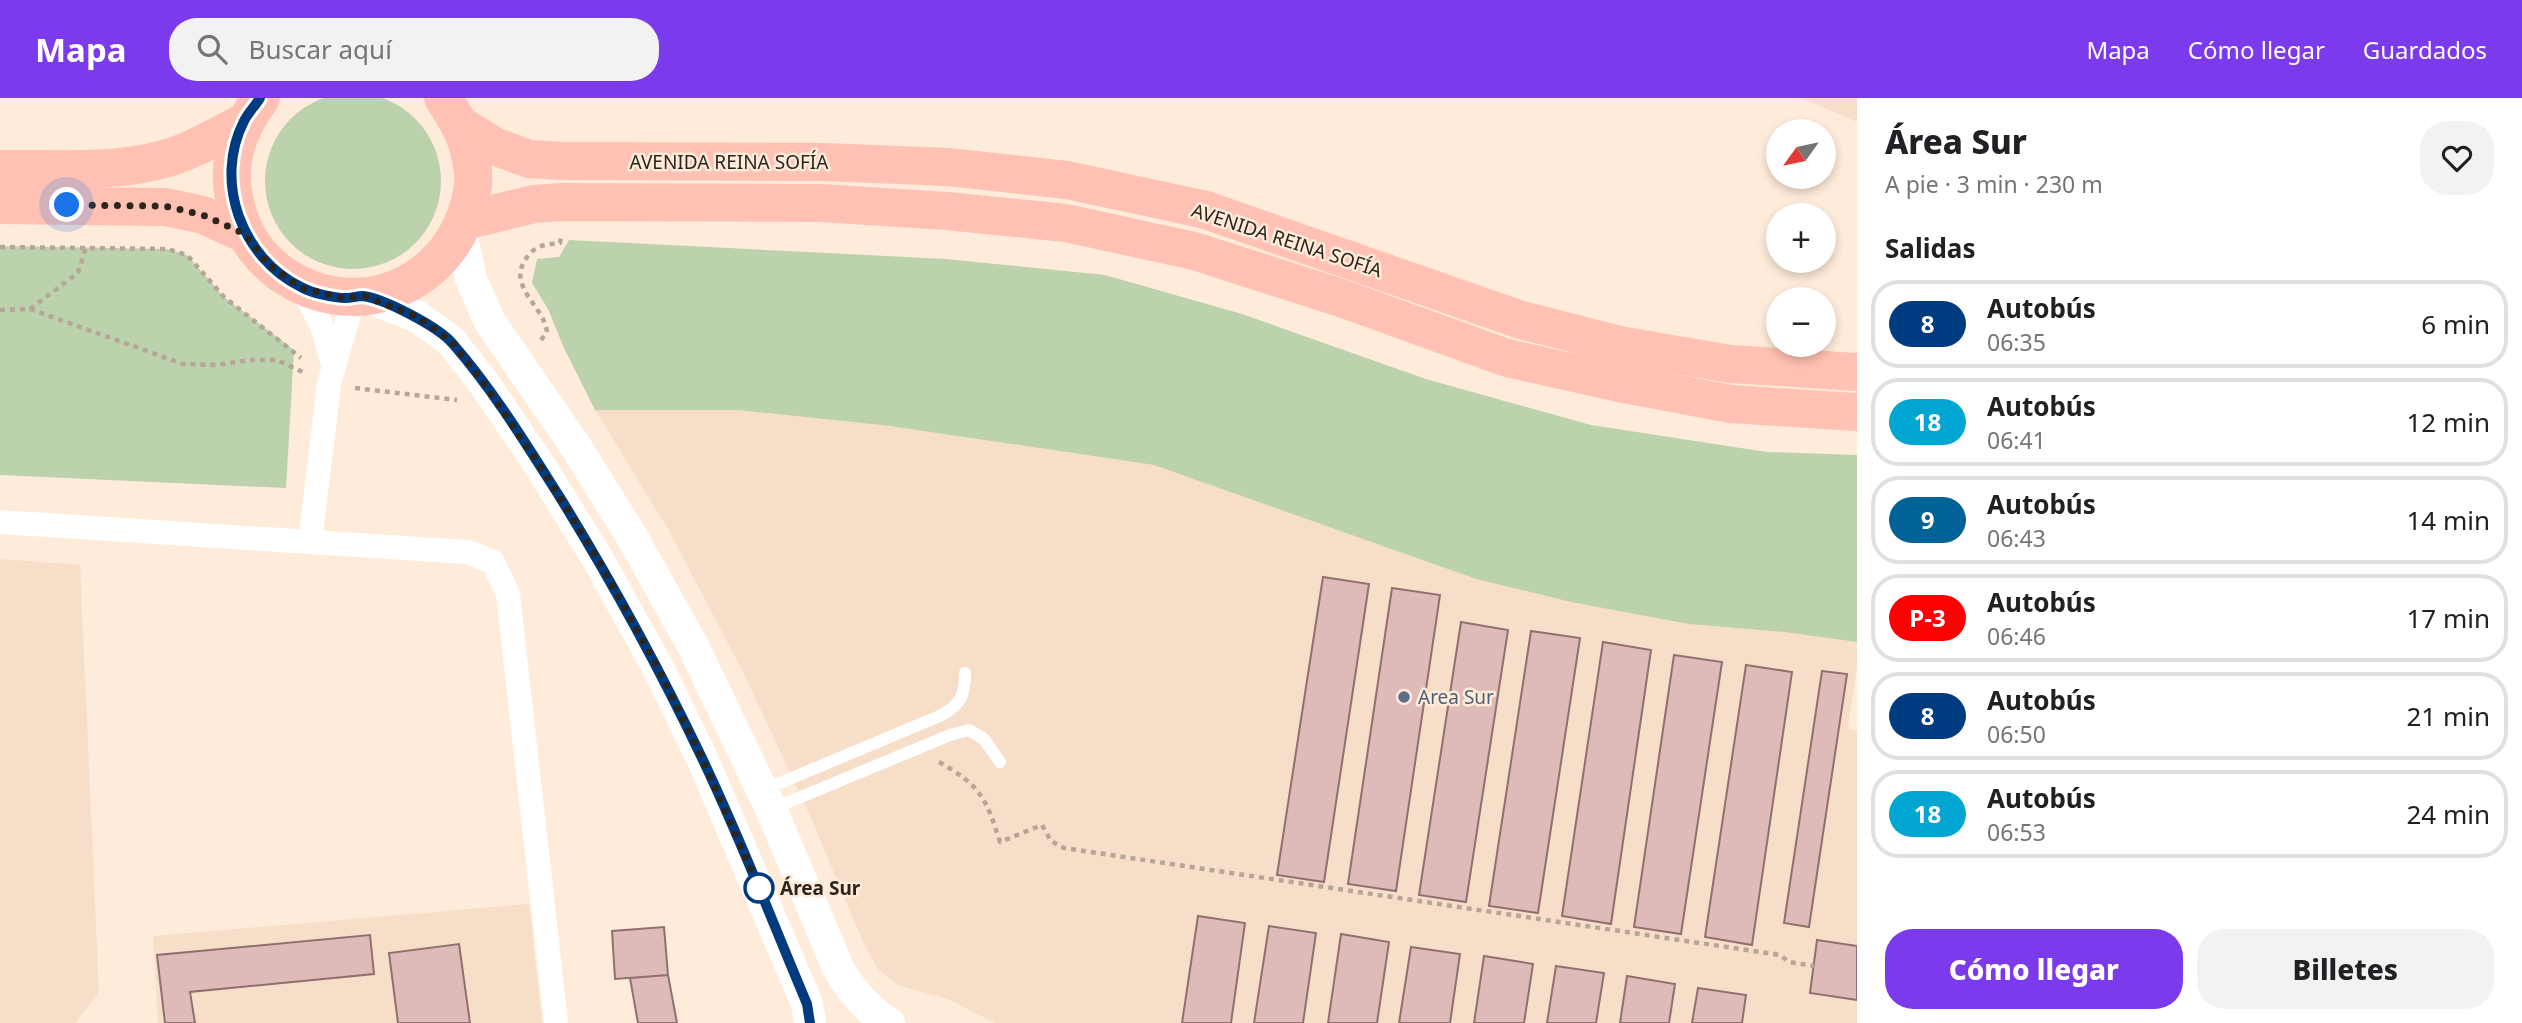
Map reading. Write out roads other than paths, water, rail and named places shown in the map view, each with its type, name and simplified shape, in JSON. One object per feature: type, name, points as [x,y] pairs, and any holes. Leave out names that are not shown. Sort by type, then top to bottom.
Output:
[{"type":"main road","name":"AVENIDA REINA SOFÍA","points":[[0,169],[113,166],[156,161],[204,143],[252,110]]},
{"type":"main road","name":"AVENIDA REINA SOFÍA","points":[[252,110],[232,159],[232,197],[245,234],[268,264],[302,288],[343,298],[384,294],[422,277],[451,247],[469,209],[473,167],[453,113]]},
{"type":"main road","name":"AVENIDA REINA SOFÍA","points":[[453,113],[494,146],[529,159],[824,162],[948,167],[1066,180],[1206,210],[1518,319],[1619,345],[1730,365],[1857,372]]},
{"type":"main road","name":"AVENIDA REINA SOFÍA","points":[[462,224],[534,204],[589,202],[821,203],[947,211],[1066,223],[1194,251],[1340,298],[1507,358],[1731,404],[1857,412]]},
{"type":"main road","name":"AVENIDA REINA SOFÍA","points":[[0,205],[165,206],[203,215],[245,234]]},
{"type":"street","points":[[462,224],[471,279],[490,321],[569,436],[632,537],[694,648],[767,800],[839,970],[854,994],[873,1013],[889,1023]]},
{"type":"street","points":[[302,288],[322,326],[333,365]]},
{"type":"street","points":[[310,542],[333,365],[359,297],[416,316],[451,341],[483,382],[591,547],[657,666],[702,758],[807,1004],[810,1023]]},
{"type":"street","points":[[0,522],[468,552],[493,562],[508,594],[556,1023]]},
{"type":"lane","points":[[767,800],[956,707],[965,694],[965,673]]},
{"type":"lane","points":[[767,800],[969,730],[984,739],[1000,762]]},
{"type":"place","name":"Area Sur","points":[[1404,697]]},
{"type":"place","name":"Área Sur","points":[[759,888]]}]
